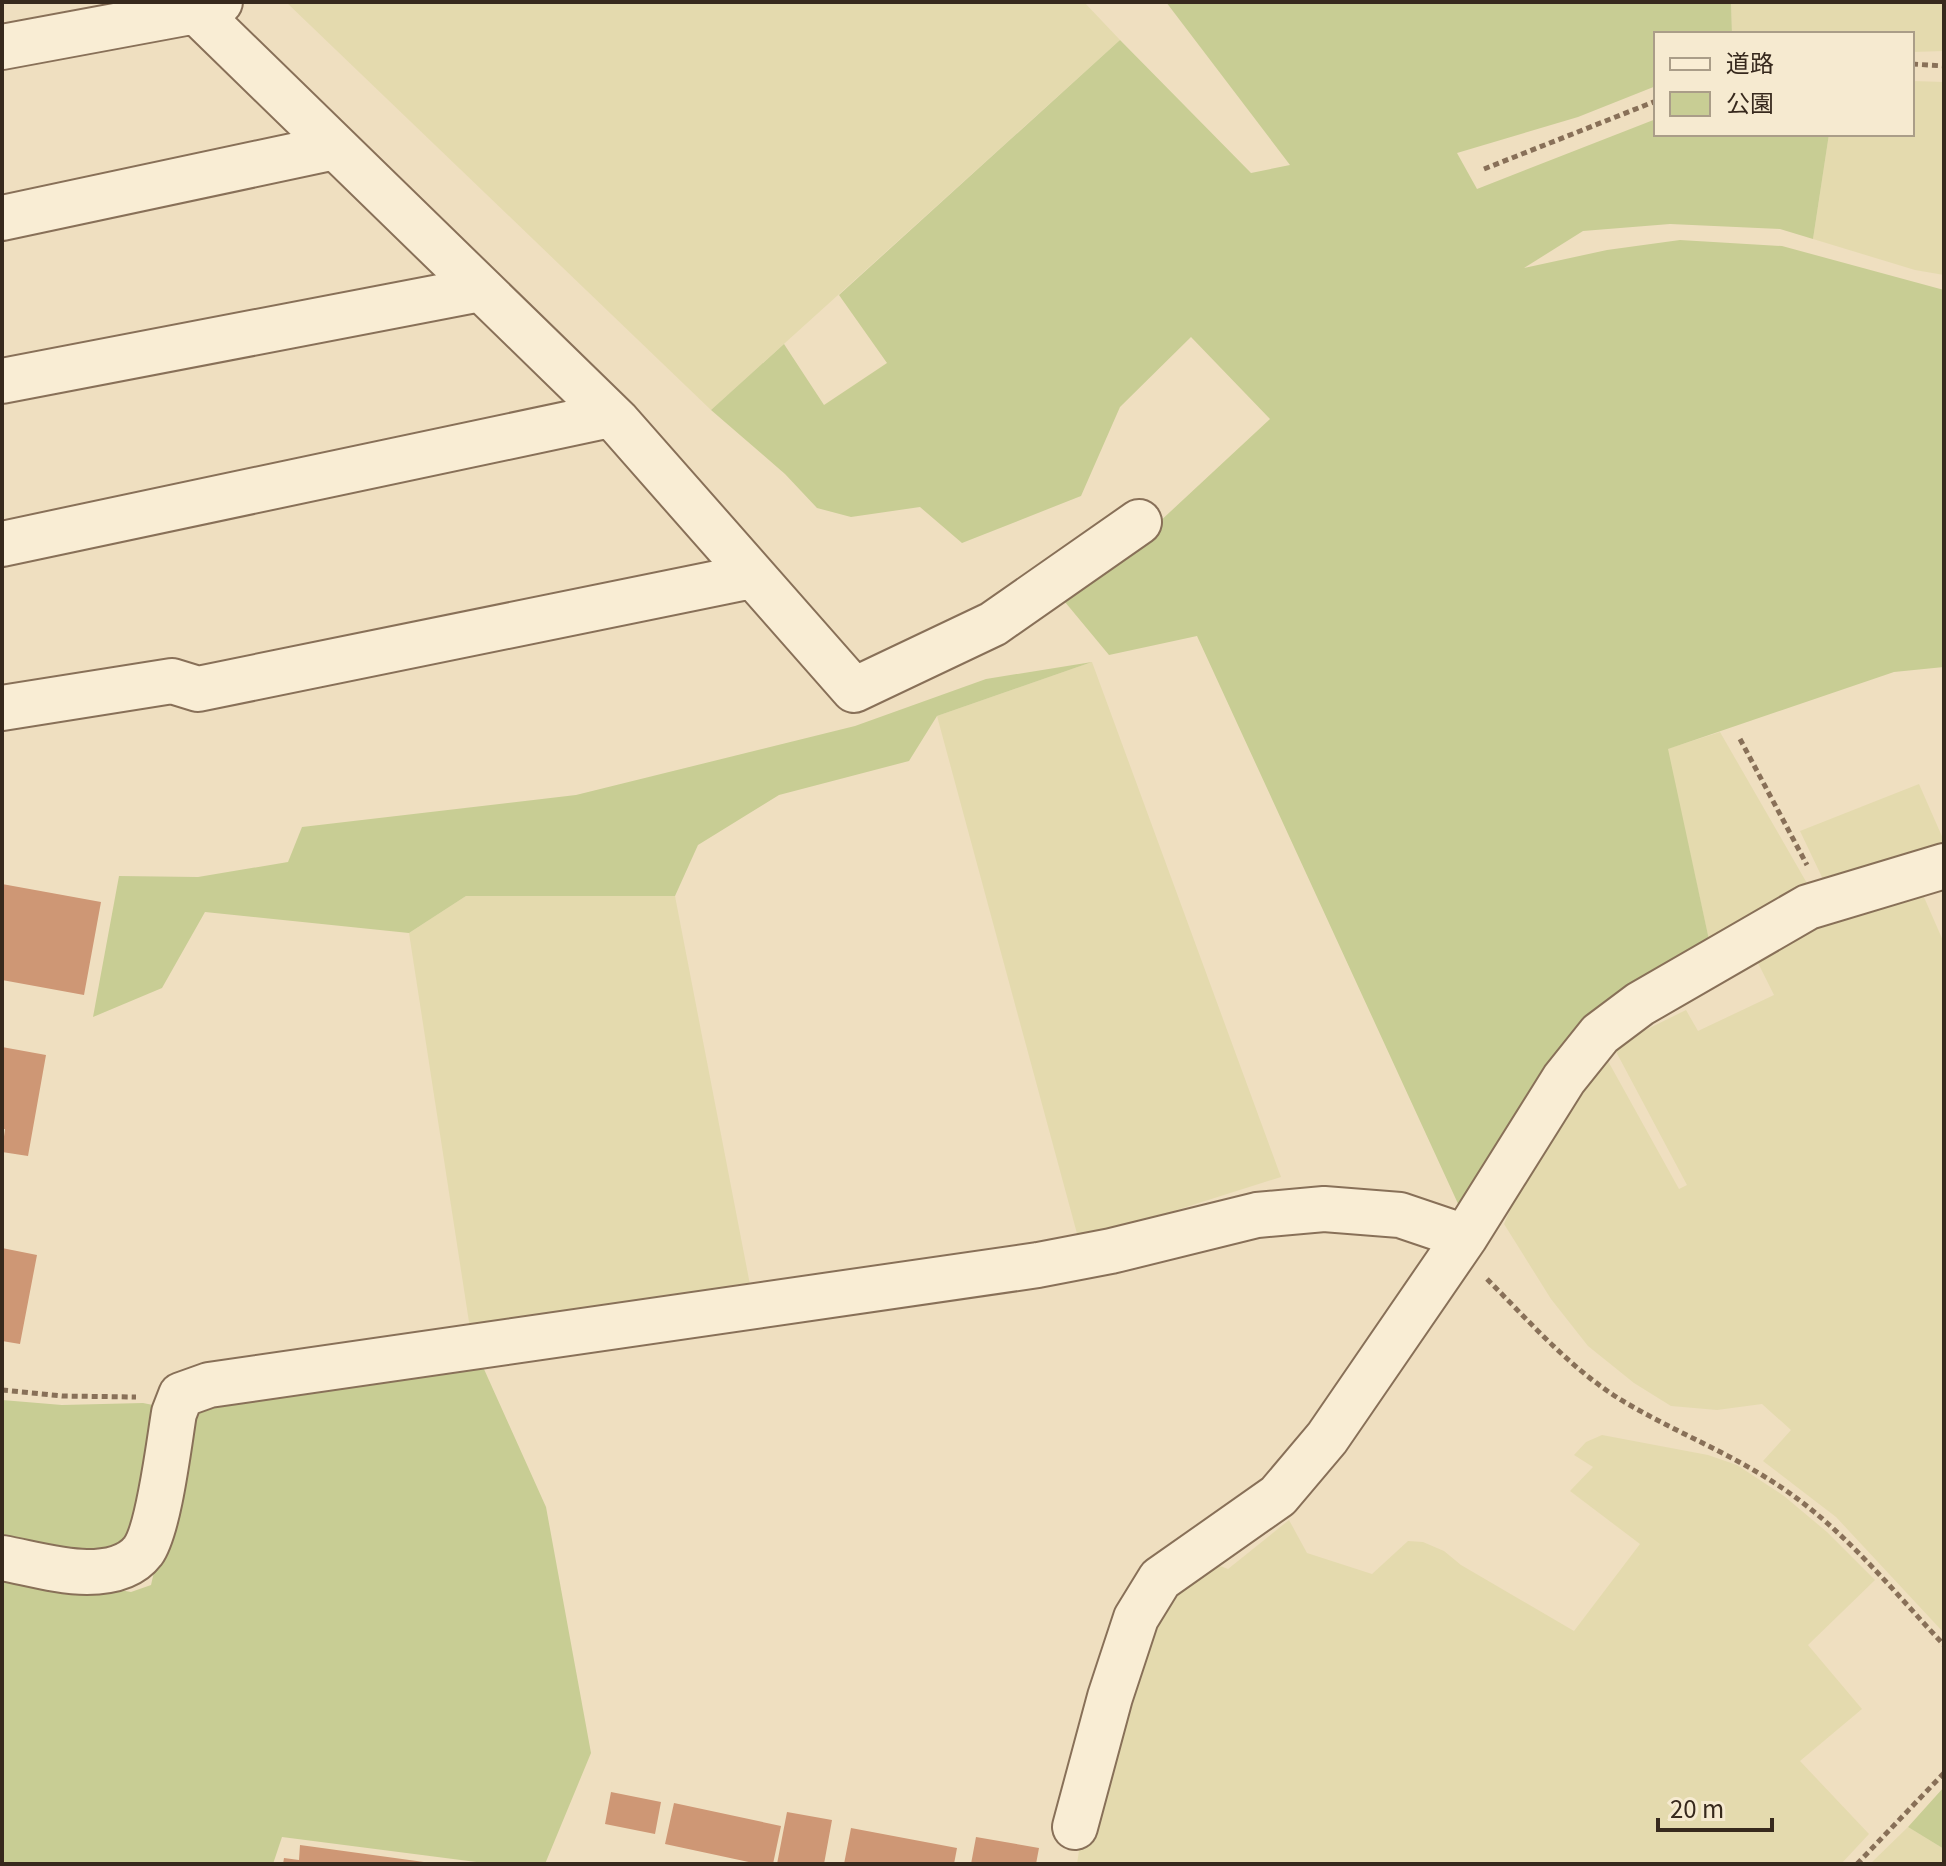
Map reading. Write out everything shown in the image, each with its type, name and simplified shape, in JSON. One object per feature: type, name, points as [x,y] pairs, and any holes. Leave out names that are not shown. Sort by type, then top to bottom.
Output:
[{"type":"street","points":[[2,47],[208,7],[335,147],[610,415],[854,690],[993,624],[1139,522]]},
{"type":"street","points":[[2,218],[335,147]]},
{"type":"street","points":[[2,381],[481,289]]},
{"type":"street","points":[[2,544],[610,415]]},
{"type":"street","points":[[2,708],[172,681],[198,689],[752,576]]},
{"type":"street","points":[[1075,1827],[1110,1697],[1136,1618],[1160,1579],[1278,1496],[1327,1438],[1465,1237],[1564,1079],[1600,1034],[1640,1004],[1808,907],[1944,866]]},
{"type":"street","points":[[2,1558],[85,1572],[127,1565],[143,1550],[153,1527],[174,1413],[181,1395],[209,1385],[1038,1265],[1111,1251],[1257,1215],[1324,1209],[1400,1215],[1465,1237]]},
{"type":"path","points":[[1914,64],[1944,66]]},
{"type":"path","points":[[1484,169],[1654,102]]},
{"type":"path","points":[[1740,739],[1825,902]]},
{"type":"path","points":[[1465,1237],[1485,1277],[1576,1365],[1626,1403],[1736,1458],[1788,1492],[1829,1524],[1944,1645]]},
{"type":"path","points":[[2,1390],[62,1396],[181,1395]]},
{"type":"path","points":[[1857,1864],[1944,1773]]},
{"type":"shaded area","points":[[286,2],[1084,2],[1120,40],[711,410]]},
{"type":"shaded area","points":[[1731,2],[1944,2],[1944,51],[1914,52],[1914,32],[1732,32]]},
{"type":"shaded area","points":[[1914,81],[1944,82],[1944,275],[1915,270],[1813,239],[1829,136],[1914,136]]},
{"type":"shaded area","points":[[1092,662],[1281,1177],[1079,1241],[937,716]]},
{"type":"shaded area","points":[[1720,732],[1812,892],[1711,949],[1667,749]]},
{"type":"shaded area","points":[[1919,784],[1944,841],[1944,852],[1829,892],[1800,831]]},
{"type":"shaded area","points":[[1920,888],[1944,943],[1944,1633],[1836,1517],[1763,1461],[1791,1430],[1762,1404],[1717,1410],[1671,1406],[1634,1383],[1588,1346],[1551,1299],[1504,1224],[1545,1128],[1603,1052],[1679,1189],[1687,1185],[1613,1046],[1686,1010],[1698,1031],[1774,995],[1755,957],[1815,919]]},
{"type":"shaded area","points":[[466,896],[675,896],[752,1295],[471,1335],[409,933]]},
{"type":"shaded area","points":[[1602,1435],[1708,1455],[1737,1465],[1784,1496],[1827,1532],[1875,1580],[1808,1645],[1862,1709],[1800,1761],[1869,1834],[1841,1864],[1077,1864],[1081,1837],[1120,1700],[1170,1590],[1210,1562],[1228,1569],[1289,1520],[1307,1553],[1372,1574],[1408,1541],[1423,1542],[1444,1551],[1461,1565],[1574,1631],[1640,1544],[1570,1491],[1593,1467],[1574,1455],[1586,1442]]},
{"type":"shaded area","points":[[1908,1827],[1944,1849],[1944,1864],[1870,1864]]},
{"type":"green space","points":[[1166,2],[1731,2],[1732,32],[1654,32],[1654,87],[1578,117],[1457,153],[1477,189],[1654,120],[1654,136],[1829,136],[1813,239],[1780,229],[1670,224],[1583,231],[1524,268],[1607,250],[1680,240],[1782,246],[1944,290],[1944,667],[1894,672],[1668,749],[1711,949],[1460,1208],[1197,636],[1109,655],[1060,596],[1142,538],[1270,419],[1191,337],[1120,407],[1081,496],[962,543],[920,507],[851,517],[817,508],[785,474],[711,410],[784,344],[824,405],[887,363],[839,295],[1120,40],[1251,173],[1290,165]]},
{"type":"green space","points":[[1092,662],[937,716],[909,761],[779,795],[698,845],[675,896],[466,896],[409,933],[205,912],[162,988],[93,1017],[119,876],[198,877],[288,862],[302,827],[576,795],[855,726],[986,679]]},
{"type":"green space","points":[[479,1358],[546,1507],[591,1753],[545,1864],[492,1864],[282,1837],[273,1864],[2,1864],[2,1569],[131,1592],[151,1585],[193,1401]]},
{"type":"green space","points":[[2,1400],[62,1405],[143,1403],[158,1406],[146,1523],[110,1557],[2,1544]]},
{"type":"green space","points":[[1944,1787],[1944,1849],[1908,1827]]},
{"type":"building","points":[[2,884],[101,902],[84,995],[2,980]]},
{"type":"building","points":[[2,1047],[46,1055],[28,1156],[2,1152],[5,1129],[2,1129]]},
{"type":"building","points":[[2,1248],[37,1255],[20,1344],[2,1341]]},
{"type":"building","points":[[611,1792],[661,1802],[655,1834],[605,1824]]},
{"type":"building","points":[[674,1803],[781,1826],[773,1864],[758,1864],[665,1844]]},
{"type":"building","points":[[787,1812],[832,1820],[824,1864],[777,1864]]},
{"type":"building","points":[[851,1828],[957,1848],[954,1864],[844,1864]]},
{"type":"building","points":[[976,1837],[1039,1848],[1036,1864],[971,1864]]},
{"type":"building","points":[[300,1845],[424,1864],[283,1864],[284,1858],[299,1860]]}]
